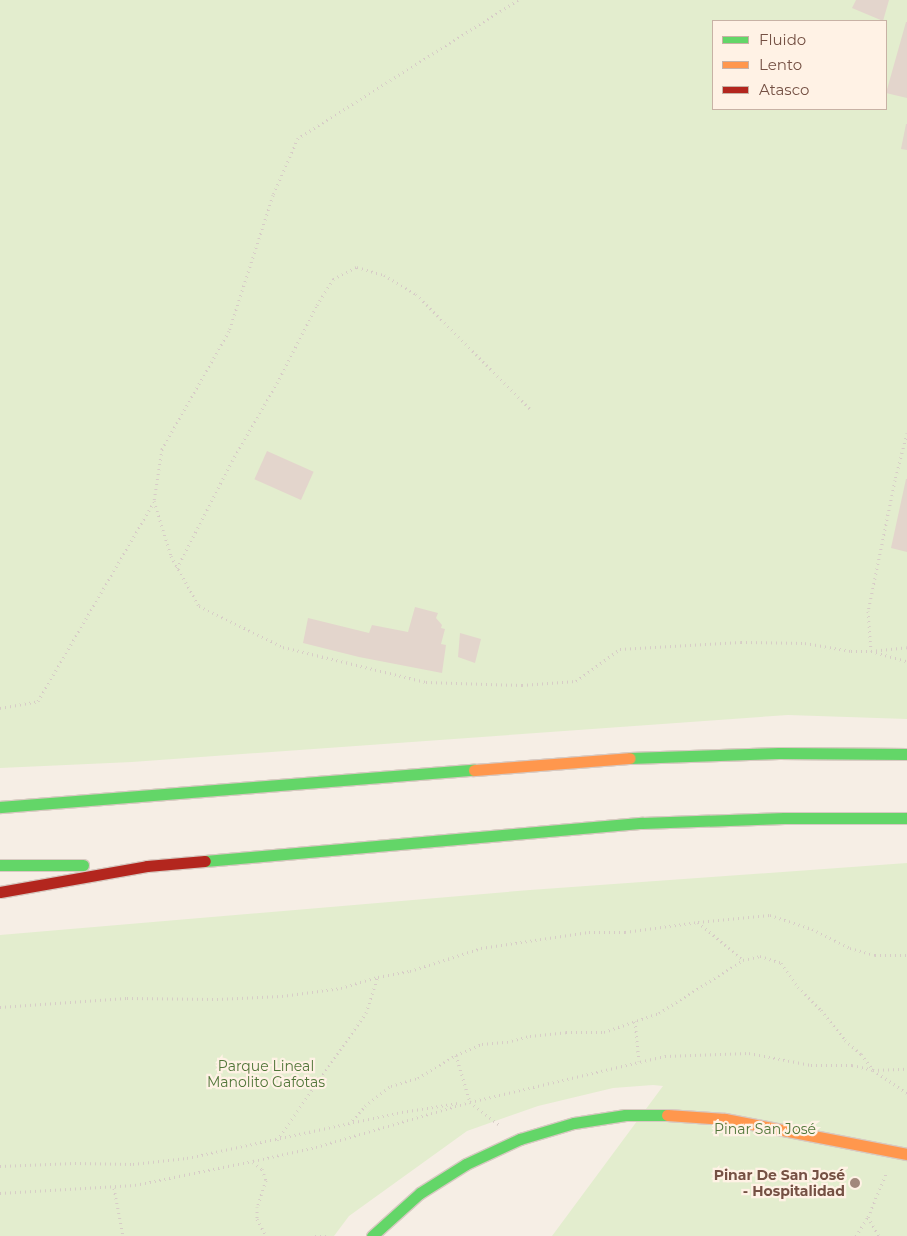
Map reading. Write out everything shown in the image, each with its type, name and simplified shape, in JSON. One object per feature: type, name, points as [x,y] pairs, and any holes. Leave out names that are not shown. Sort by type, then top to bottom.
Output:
[{"type":"main road","points":[[0,807],[634,758],[779,753],[907,754]]},
{"type":"main road","points":[[0,892],[147,866],[642,823],[784,818],[907,818]]},
{"type":"main road","points":[[0,865],[147,866]]},
{"type":"main road","points":[[372,1236],[420,1193],[466,1164],[520,1140],[574,1123],[625,1115],[689,1116],[725,1119],[901,1153]]},
{"type":"path","points":[[0,708],[38,701],[154,501],[162,449],[229,331],[273,194],[298,138],[518,0]]},
{"type":"path","points":[[177,568],[232,461],[277,383],[317,305],[333,279],[357,267],[384,275],[416,294],[531,410]]},
{"type":"path","points":[[871,651],[868,611],[895,480],[907,433]]},
{"type":"path","points":[[154,501],[171,556],[199,606],[283,647],[426,682],[522,685],[576,681],[620,649],[741,642],[805,643],[851,651],[907,647]]},
{"type":"path","points":[[871,651],[907,661]]},
{"type":"path","points":[[0,1006],[127,998],[217,1000],[282,996],[341,988],[378,976],[410,970],[481,948],[559,935],[589,932],[624,932],[770,915],[812,929],[850,948],[875,955],[907,955]]},
{"type":"path","points":[[698,922],[743,960]]},
{"type":"path","points":[[349,1124],[366,1106],[391,1086],[418,1078],[456,1055],[482,1044],[566,1032],[604,1032],[659,1013],[743,960],[760,956],[781,963],[798,987],[821,1010],[845,1040],[861,1054],[873,1070],[907,1093]]},
{"type":"path","points":[[276,1140],[366,1013],[378,976]]},
{"type":"path","points":[[634,1021],[639,1061]]},
{"type":"path","points":[[0,1193],[114,1187],[253,1161],[316,1147],[470,1102],[665,1056],[749,1053],[811,1065],[852,1065],[873,1070],[907,1069]]},
{"type":"path","points":[[456,1055],[470,1102],[500,1126]]},
{"type":"path","points":[[0,1166],[75,1163],[134,1164],[187,1158],[402,1112],[470,1102]]},
{"type":"path","points":[[854,1236],[868,1217],[901,1153]]},
{"type":"path","points":[[253,1161],[262,1169],[266,1180],[257,1207],[257,1219],[266,1236]]},
{"type":"path","points":[[114,1187],[123,1236]]},
{"type":"path","points":[[868,1217],[879,1236]]},
{"type":"path","points":[[315,1236],[330,1236]]},
{"type":"green space","points":[[0,0],[907,0],[907,719],[788,715],[132,762],[0,768]]},
{"type":"green space","name":"Parque Lineal Manolito Gafotas","points":[[907,863],[907,1236],[552,1236],[663,1086],[653,1085],[613,1088],[538,1106],[467,1131],[349,1216],[334,1236],[0,1236],[0,935],[530,890]]},
{"type":"building","points":[[856,0],[889,0],[883,20],[852,8]]},
{"type":"building","points":[[907,22],[907,98],[887,93]]},
{"type":"building","points":[[907,124],[907,150],[901,149]]},
{"type":"building","points":[[267,451],[314,472],[301,500],[254,479]]},
{"type":"building","points":[[907,479],[907,552],[891,548]]},
{"type":"building","points":[[415,607],[438,613],[436,618],[442,625],[441,628],[445,629],[441,644],[446,645],[442,673],[359,657],[303,643],[308,618],[369,633],[372,625],[408,632]]},
{"type":"building","points":[[460,633],[481,639],[475,663],[458,657]]},
{"type":"traffic: fast","points":[[630,758],[779,753],[907,754]]},
{"type":"traffic: fast","points":[[0,807],[474,770]]},
{"type":"traffic: fast","points":[[205,861],[642,823],[784,818],[907,818]]},
{"type":"traffic: fast","points":[[0,865],[83,865]]},
{"type":"traffic: fast","points":[[372,1236],[420,1193],[466,1164],[520,1139],[574,1123],[625,1115],[667,1115]]},
{"type":"traffic: slow","points":[[474,770],[630,758]]},
{"type":"traffic: slow","points":[[667,1115],[725,1119],[907,1154]]},
{"type":"traffic: jam","points":[[0,892],[147,866],[205,861]]},
{"type":"place","name":"Pinar De San José - Hospitalidad","points":[[855,1183]]},
{"type":"park label","name":"Pinar San José","points":[[765,1129]]}]
